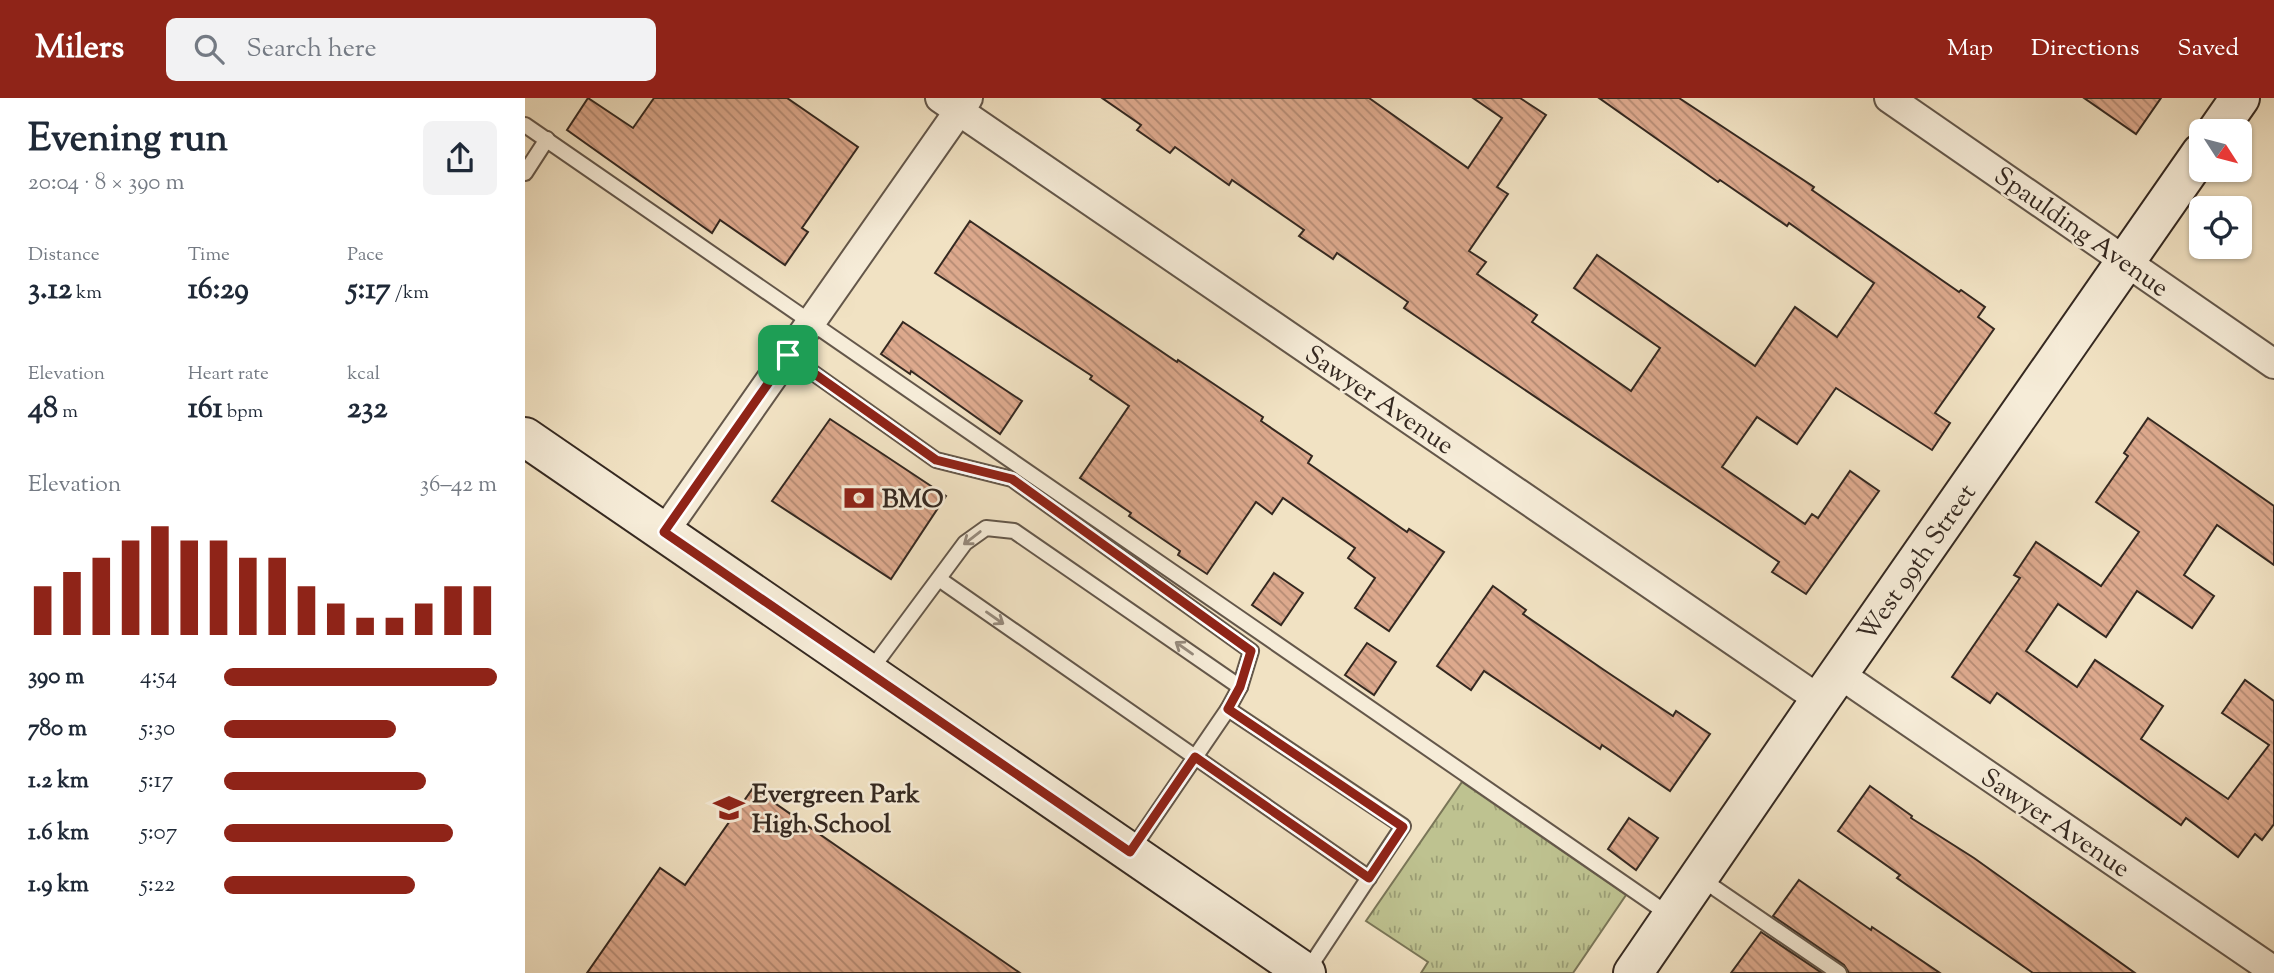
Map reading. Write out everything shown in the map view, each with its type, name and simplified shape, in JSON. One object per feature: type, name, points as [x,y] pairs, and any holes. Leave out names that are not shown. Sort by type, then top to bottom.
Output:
[{"type":"street","name":"Spaulding Avenue","points":[[1889,98],[2274,364]]},
{"type":"street","points":[[2226,119],[2241,98]]},
{"type":"street","points":[[664,532],[811,322],[955,102]]},
{"type":"street","name":"Sawyer Avenue","points":[[955,102],[1829,687],[2274,971]]},
{"type":"street","name":"West 99th Street","points":[[1633,973],[2189,170]]},
{"type":"street","points":[[525,437],[1306,973]]},
{"type":"lane","points":[[525,124],[1672,916]]},
{"type":"lane","points":[[525,173],[547,139]]},
{"type":"lane","points":[[788,355],[936,460],[1012,479],[1251,651],[1240,687],[1228,709],[1130,852]]},
{"type":"lane","points":[[869,673],[964,543],[986,528],[1014,531],[1240,687]]},
{"type":"lane","points":[[939,579],[1369,878]]},
{"type":"lane","points":[[1228,709],[1403,827],[1306,973]]},
{"type":"lane","points":[[1699,877],[1839,973]]},
{"type":"green space","points":[[1462,782],[1626,895],[1573,973],[1421,973],[1428,962],[1366,921]]},
{"type":"building","points":[[588,98],[633,128],[654,98],[787,98],[858,147],[802,228],[808,232],[785,265],[720,220],[712,233],[567,130]]},
{"type":"building","points":[[1102,98],[1369,98],[1468,168],[1502,118],[1473,98],[1520,98],[1546,115],[1497,187],[1508,194],[1469,251],[1486,262],[1477,274],[1537,315],[1532,322],[1631,391],[1660,348],[1574,288],[1597,255],[1755,366],[1795,307],[1837,337],[1874,283],[1789,223],[1787,226],[1720,180],[1718,182],[1599,98],[1679,98],[1814,187],[1812,190],[1959,292],[1961,290],[1985,307],[1978,317],[1994,329],[1935,413],[1950,423],[1932,450],[1836,388],[1797,444],[1757,417],[1722,467],[1805,524],[1812,514],[1818,518],[1850,471],[1879,491],[1806,594],[1772,572],[1779,562],[1404,308],[1408,302],[1337,253],[1333,259],[1299,236],[1304,230],[1232,180],[1229,185],[1175,147],[1170,153],[1137,130],[1141,125]]},
{"type":"building","points":[[2084,98],[2161,98],[2136,134]]},
{"type":"building","points":[[970,221],[1177,362],[1178,360],[1263,417],[1261,421],[1312,456],[1308,463],[1407,532],[1409,529],[1444,552],[1389,631],[1355,608],[1375,578],[1348,558],[1355,548],[1283,498],[1272,514],[1256,502],[1207,574],[1178,555],[1180,551],[1129,516],[1131,513],[1080,478],[1129,406],[1090,379],[1092,376],[935,273]]},
{"type":"building","points":[[903,322],[1022,401],[1000,434],[911,371],[910,374],[881,354]]},
{"type":"building","points":[[2148,418],[2274,506],[2274,565],[2217,525],[2184,575],[2214,596],[2192,628],[2137,591],[2106,637],[2058,604],[2026,651],[2077,687],[2095,660],[2163,706],[2141,739],[2228,799],[2269,745],[2222,713],[2245,680],[2274,701],[2274,824],[2262,840],[2255,834],[2238,857],[2186,818],[2181,825],[1997,693],[1990,703],[1952,677],[2020,578],[2014,575],[2036,542],[2101,586],[2139,532],[2096,502],[2128,456],[2124,453]]},
{"type":"building","name":"BMO","points":[[830,419],[946,496],[891,579],[772,501]]},
{"type":"building","points":[[1274,573],[1303,593],[1281,625],[1252,605]]},
{"type":"building","points":[[1493,586],[1526,610],[1523,614],[1604,670],[1673,716],[1676,711],[1710,734],[1670,791],[1602,745],[1600,749],[1484,671],[1471,690],[1437,666]]},
{"type":"building","points":[[1367,643],[1396,662],[1374,695],[1345,675]]},
{"type":"building","points":[[1870,786],[1912,816],[1911,818],[1974,858],[2135,973],[2033,973],[1897,878],[1900,875],[1838,831]]},
{"type":"building","points":[[753,788],[1020,973],[587,973],[660,868],[685,885]]},
{"type":"building","points":[[1629,818],[1658,838],[1636,870],[1608,849]]},
{"type":"building","points":[[1799,880],[1940,973],[1849,973],[1844,965],[1773,916]]},
{"type":"building","points":[[1761,932],[1822,973],[1731,973]]},
{"type":"place","name":"BMO","points":[[859,498]]},
{"type":"place","name":"Evergreen Park High School","points":[[729,808]]},
{"type":"route","points":[[788,355],[936,460],[1012,479],[1251,651],[1240,687],[1228,709],[1403,827],[1369,878],[1195,757],[1130,852],[664,532],[788,355]]}]
